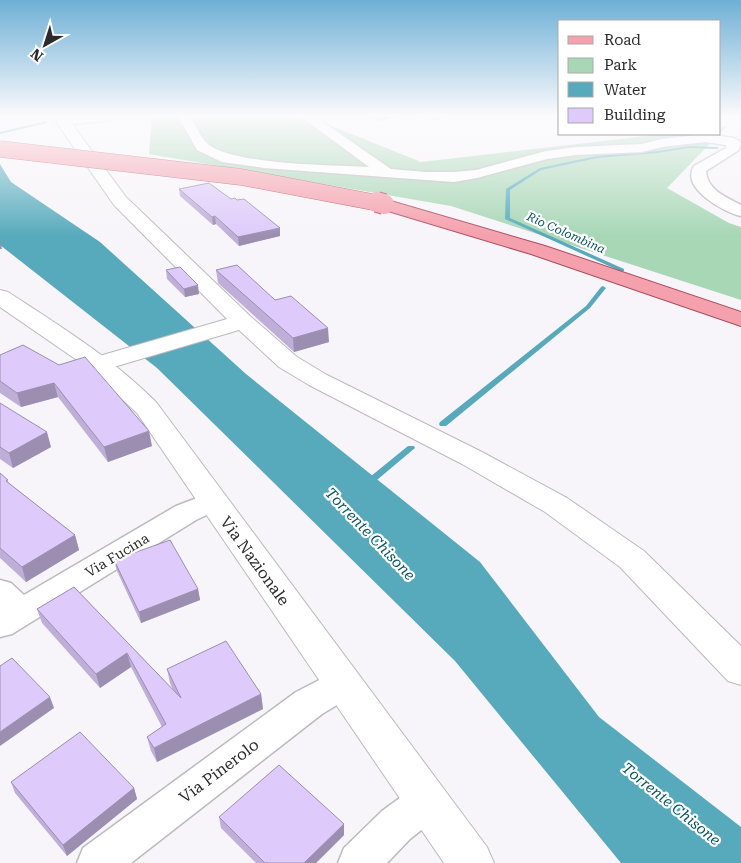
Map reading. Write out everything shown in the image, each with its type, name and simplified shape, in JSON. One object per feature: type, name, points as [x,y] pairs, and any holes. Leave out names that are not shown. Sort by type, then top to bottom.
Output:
[{"type":"main road","points":[[64,156],[195,171],[271,182],[384,204],[538,250],[741,319]]},
{"type":"street","points":[[88,156],[120,201],[243,322],[288,362],[318,380],[472,458],[556,505],[632,559],[741,670]]},
{"type":"street","points":[[221,156],[227,159],[264,164],[454,177],[476,174],[538,156]]},
{"type":"street","points":[[363,156],[387,173]]},
{"type":"street","points":[[721,156],[699,169],[699,180],[713,197],[741,212]]},
{"type":"street","name":"Via Nazionale","points":[[0,298],[98,364],[132,391],[147,408],[471,863]]},
{"type":"street","points":[[98,364],[243,322]]},
{"type":"street","name":"Via Fucina","points":[[7,609],[186,513],[213,501]]},
{"type":"street","name":"Via Pinerolo","points":[[98,863],[309,703],[343,684]]},
{"type":"street","points":[[359,863],[396,825],[426,802]]},
{"type":"green space","points":[[162,156],[407,156],[421,162],[470,156],[698,156],[667,188],[729,223],[741,227],[741,300],[451,206]]},
{"type":"water","name":"Torrente Chisone","points":[[0,164],[11,182],[100,242],[246,374],[480,562],[599,717],[741,827],[741,863],[621,863],[455,661],[157,368],[0,245]]},
{"type":"building","points":[[209,183],[231,199],[244,199],[280,228],[238,237],[215,216],[212,217],[179,189]]},
{"type":"building","points":[[237,265],[275,300],[291,296],[328,328],[293,338],[216,270]]},
{"type":"building","points":[[180,267],[198,285],[184,289],[166,270]]},
{"type":"building","points":[[23,345],[59,365],[85,357],[149,431],[104,447],[54,383],[17,393],[0,381],[0,355]]},
{"type":"building","points":[[0,403],[47,432],[9,453],[0,447]]},
{"type":"building","points":[[0,473],[8,480],[6,481],[75,535],[22,567],[0,548]]},
{"type":"building","points":[[170,540],[198,589],[139,612],[114,560]]},
{"type":"building","points":[[74,587],[181,698],[167,669],[226,641],[261,694],[154,748],[147,737],[166,724],[127,653],[96,674],[37,609]]},
{"type":"building","points":[[12,658],[50,697],[0,732],[0,666]]},
{"type":"building","points":[[80,732],[134,788],[63,845],[11,782]]},
{"type":"building","points":[[279,765],[344,824],[304,863],[265,863],[219,817]]},
{"type":"waterway","name":"Rio Colombina","points":[[606,156],[540,169],[508,189],[508,219],[622,270]]},
{"type":"waterway","name":"Rio Colombina","points":[[443,424],[588,307],[603,288]]},
{"type":"waterway","name":"Rio Colombina","points":[[368,483],[411,448]]}]
